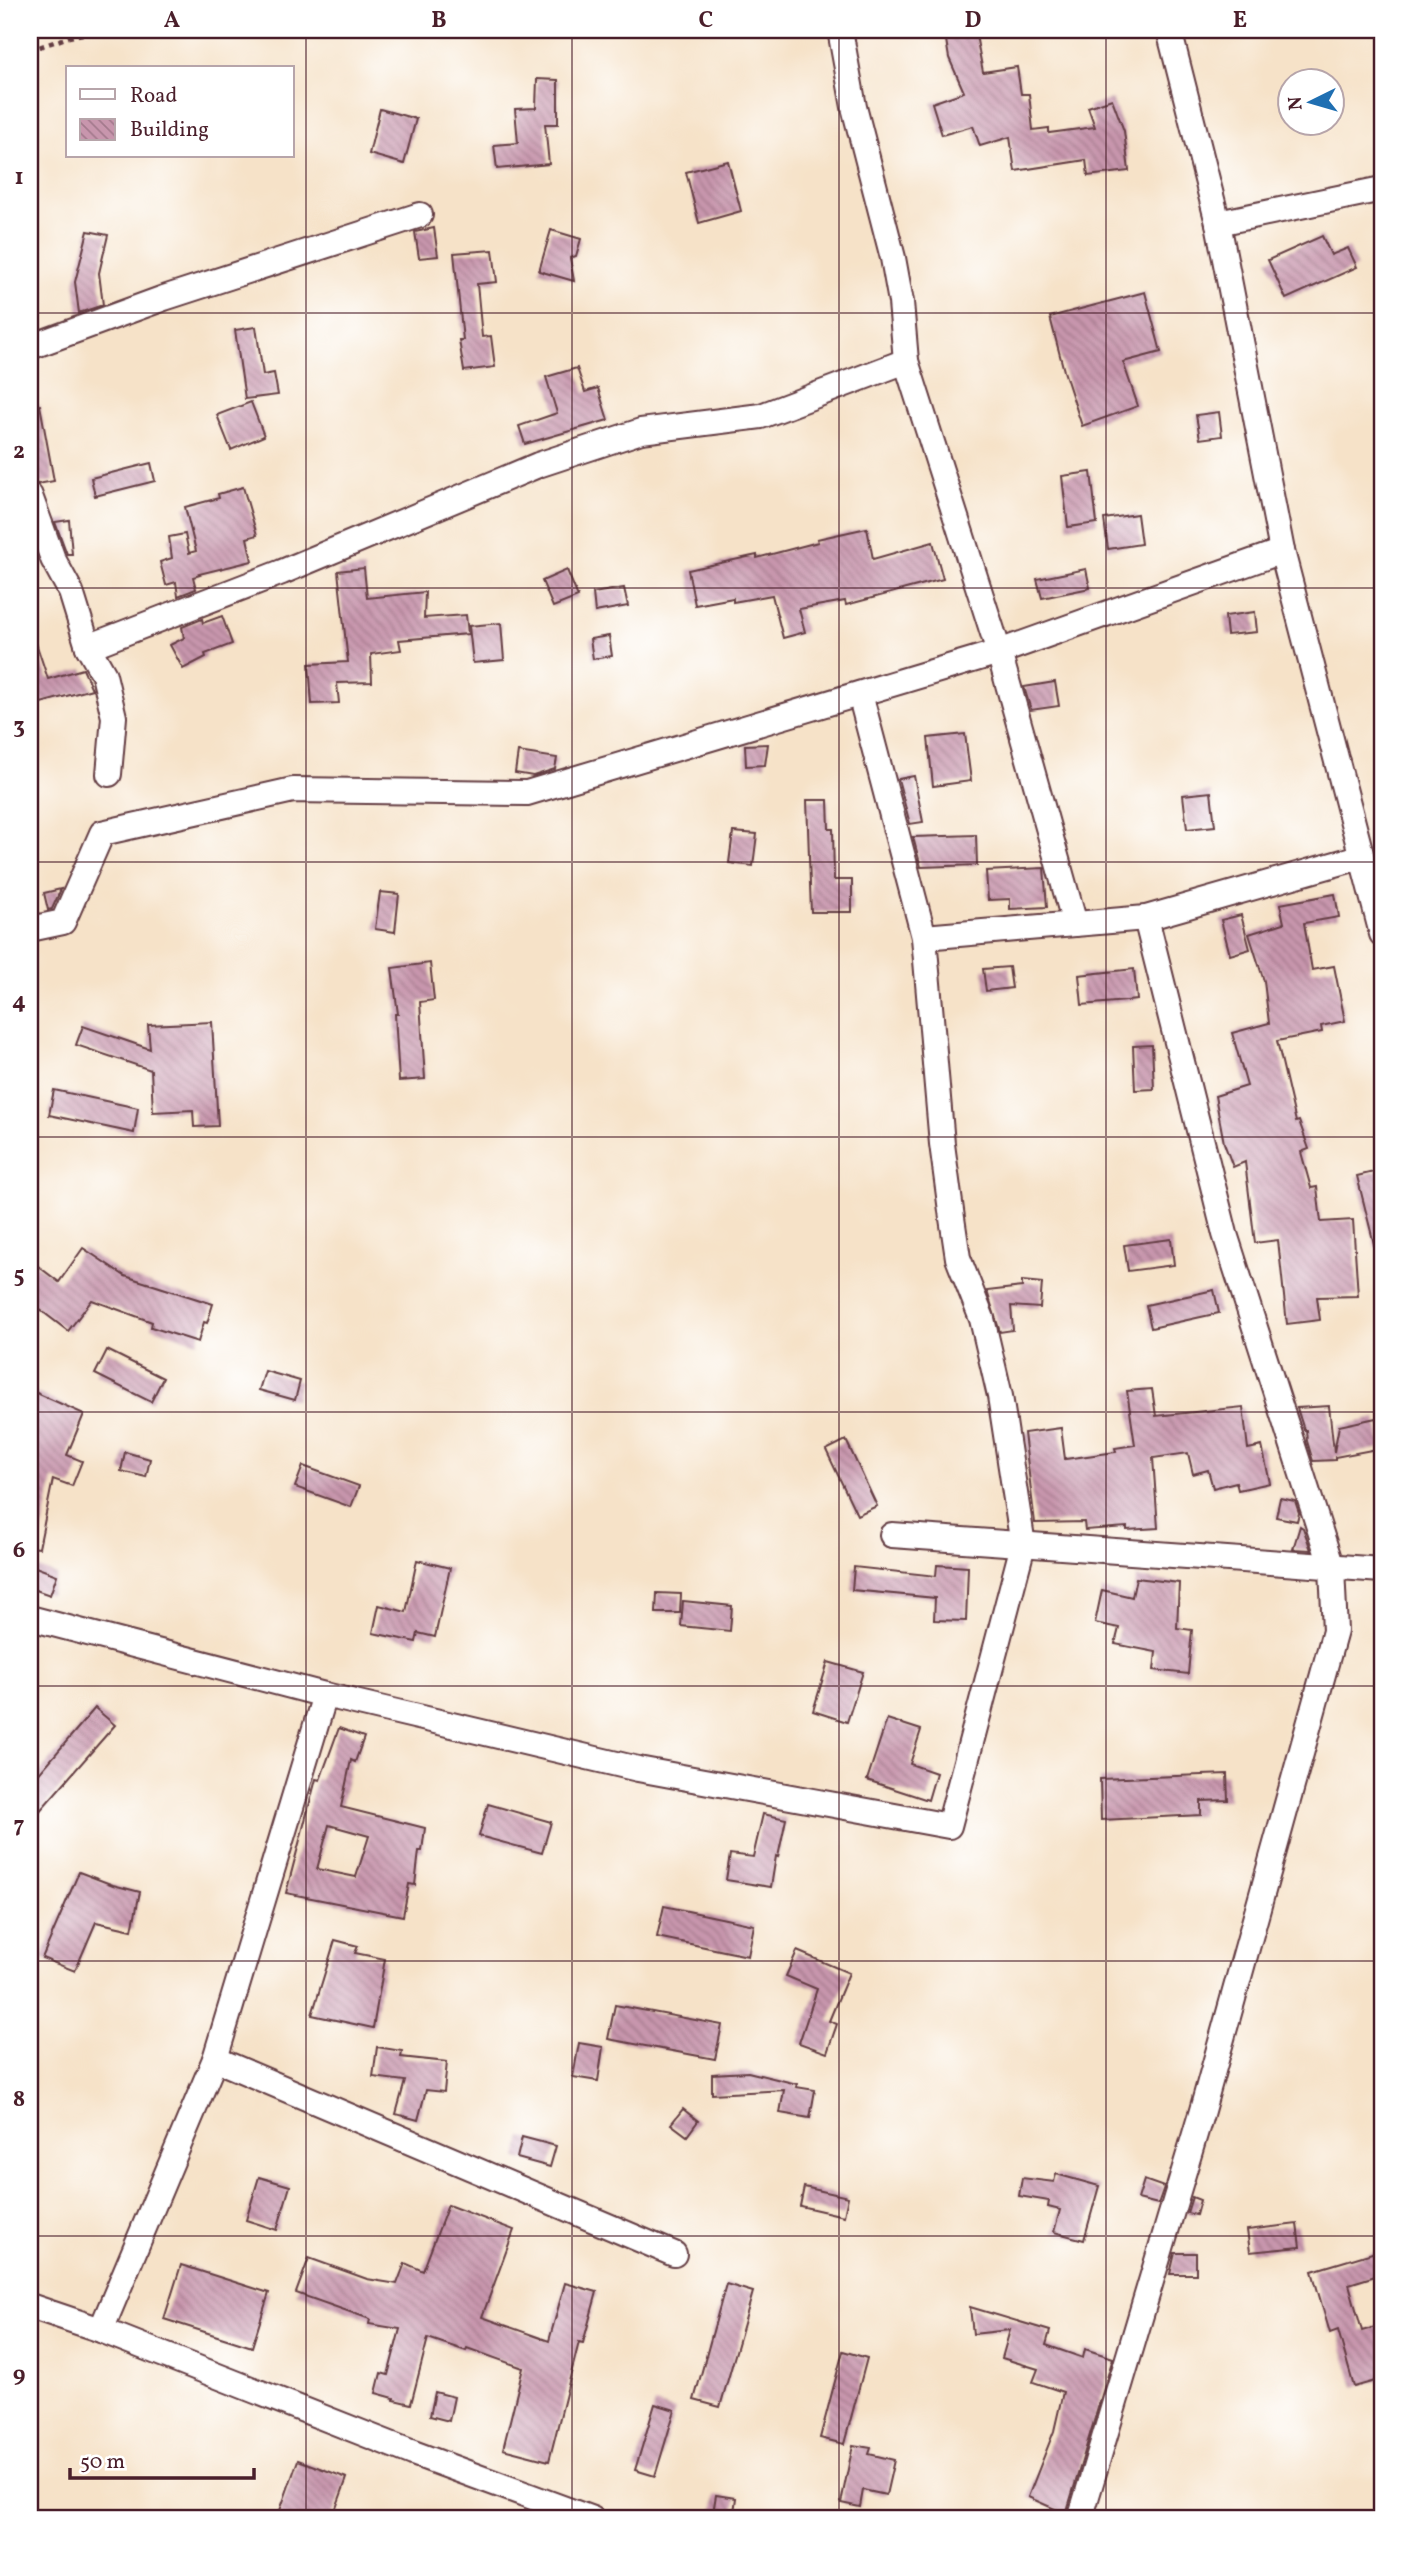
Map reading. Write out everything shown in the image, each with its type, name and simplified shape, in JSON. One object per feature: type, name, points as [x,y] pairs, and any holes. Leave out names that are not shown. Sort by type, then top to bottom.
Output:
[{"type":"street","points":[[841,30],[854,107],[893,258],[901,302],[906,362],[999,652],[1075,924]]},
{"type":"street","points":[[1169,30],[1218,223],[1282,551],[1382,934]]},
{"type":"street","points":[[1218,223],[1382,189]]},
{"type":"street","points":[[30,347],[164,298],[420,215]]},
{"type":"street","points":[[88,647],[282,572],[538,465],[641,431],[761,416],[906,362]]},
{"type":"street","points":[[30,496],[53,559],[71,592],[88,647],[104,675],[114,717],[109,774]]},
{"type":"street","points":[[30,929],[63,922],[102,833],[293,790],[527,793],[999,652],[1282,551]]},
{"type":"street","points":[[30,1618],[325,1695],[638,1769],[949,1826],[1023,1545],[1000,1396],[982,1319],[958,1258],[942,1144],[924,937],[860,694]]},
{"type":"street","points":[[924,937],[1146,918],[1360,857]]},
{"type":"street","points":[[1080,2519],[1201,2114],[1335,1631],[1332,1568],[1225,1234],[1146,918]]},
{"type":"street","points":[[892,1535],[1382,1570]]},
{"type":"street","points":[[101,2330],[215,2059],[325,1695]]},
{"type":"street","points":[[215,2059],[674,2254]]},
{"type":"street","points":[[30,2306],[101,2330],[413,2453],[592,2519]]},
{"type":"path","points":[[30,50],[102,30]]},
{"type":"building","points":[[975,30],[983,72],[1017,67],[1021,94],[1029,94],[1033,130],[1049,128],[1049,133],[1095,127],[1088,107],[1112,99],[1124,131],[1129,171],[1088,176],[1086,160],[1015,171],[1010,137],[980,146],[973,126],[942,135],[932,103],[964,92],[949,58],[945,34]]},
{"type":"building","points":[[537,79],[558,80],[558,124],[545,124],[549,164],[497,169],[494,145],[518,143],[515,109],[536,108]]},
{"type":"building","points":[[380,109],[416,119],[404,164],[369,154]]},
{"type":"building","points":[[728,161],[741,211],[699,223],[686,172]]},
{"type":"building","points":[[434,228],[438,256],[419,258],[415,232]]},
{"type":"building","points":[[551,230],[581,239],[576,256],[570,258],[574,281],[539,271]]},
{"type":"building","points":[[88,231],[108,235],[99,273],[103,305],[79,313],[75,282]]},
{"type":"building","points":[[1322,236],[1331,255],[1348,248],[1357,267],[1286,299],[1268,260]]},
{"type":"building","points":[[493,250],[497,282],[477,284],[482,337],[491,336],[495,367],[464,371],[459,340],[463,340],[454,253]]},
{"type":"building","points":[[1145,292],[1161,352],[1123,362],[1138,406],[1082,426],[1050,317]]},
{"type":"building","points":[[256,327],[263,375],[274,373],[278,395],[245,399],[235,330]]},
{"type":"building","points":[[577,368],[585,392],[598,388],[608,420],[525,444],[519,426],[557,413],[546,377]]},
{"type":"building","points":[[251,402],[264,436],[231,450],[217,415]]},
{"type":"building","points":[[40,405],[54,481],[38,484],[30,482],[30,406]]},
{"type":"building","points":[[1219,412],[1222,436],[1200,439],[1196,415]]},
{"type":"building","points":[[151,463],[155,481],[95,496],[91,478]]},
{"type":"building","points":[[1091,472],[1097,523],[1068,527],[1062,476]]},
{"type":"building","points":[[243,487],[257,535],[247,538],[252,561],[199,574],[193,577],[196,589],[178,596],[176,582],[166,585],[160,562],[172,558],[169,537],[185,534],[189,553],[196,551],[185,507],[219,498],[218,494]]},
{"type":"building","points":[[1137,514],[1141,544],[1108,549],[1104,519]]},
{"type":"building","points":[[69,520],[72,554],[67,554],[55,522]]},
{"type":"building","points":[[867,528],[873,559],[933,542],[943,579],[846,605],[845,601],[799,609],[805,632],[783,638],[772,595],[695,605],[688,570],[757,555],[757,558],[818,542],[817,539]]},
{"type":"building","points":[[364,568],[367,598],[425,592],[424,618],[466,615],[468,634],[399,640],[401,650],[371,654],[372,682],[337,683],[339,703],[312,704],[309,664],[348,662],[338,571]]},
{"type":"building","points":[[1086,569],[1090,588],[1042,598],[1037,579]]},
{"type":"building","points":[[567,570],[578,597],[553,607],[542,581]]},
{"type":"building","points":[[624,588],[628,606],[595,612],[593,593]]},
{"type":"building","points":[[1255,612],[1257,632],[1227,635],[1225,616]]},
{"type":"building","points":[[222,616],[232,644],[205,654],[206,657],[183,669],[170,645],[184,638],[182,627],[202,619],[203,623]]},
{"type":"building","points":[[501,623],[504,660],[473,663],[469,626]]},
{"type":"building","points":[[33,634],[48,679],[83,669],[92,689],[30,706],[30,635]]},
{"type":"building","points":[[609,636],[612,656],[593,659],[590,639]]},
{"type":"building","points":[[1055,682],[1059,706],[1031,710],[1024,687]]},
{"type":"building","points":[[965,734],[971,781],[933,786],[928,738]]},
{"type":"building","points":[[768,744],[765,765],[746,766],[745,745]]},
{"type":"building","points":[[518,752],[557,758],[555,769],[533,776],[515,773]]},
{"type":"building","points":[[914,776],[923,822],[910,824],[898,779]]},
{"type":"building","points":[[1211,792],[1215,826],[1187,829],[1183,795]]},
{"type":"building","points":[[807,800],[828,800],[829,829],[833,829],[834,880],[852,880],[852,912],[811,912]]},
{"type":"building","points":[[733,832],[757,834],[753,866],[729,863]]},
{"type":"building","points":[[976,835],[977,865],[921,867],[913,837]]},
{"type":"building","points":[[1044,868],[1047,907],[1010,909],[1010,899],[988,900],[986,871]]},
{"type":"building","points":[[61,889],[52,909],[48,910],[44,893]]},
{"type":"building","points":[[380,892],[399,894],[395,932],[375,929]]},
{"type":"building","points":[[1335,894],[1339,917],[1304,923],[1312,970],[1334,966],[1345,1021],[1321,1026],[1322,1032],[1277,1041],[1296,1122],[1299,1121],[1309,1149],[1301,1152],[1311,1188],[1317,1187],[1321,1222],[1353,1220],[1358,1296],[1317,1297],[1320,1320],[1287,1324],[1278,1240],[1255,1243],[1245,1162],[1233,1167],[1224,1143],[1215,1096],[1247,1086],[1232,1033],[1269,1023],[1264,981],[1249,934],[1284,923],[1280,904]]},
{"type":"building","points":[[1241,915],[1250,949],[1230,955],[1221,920]]},
{"type":"building","points":[[430,963],[434,1000],[420,1002],[425,1079],[399,1081],[395,1014],[398,1014],[392,968]]},
{"type":"building","points":[[1009,967],[1012,988],[986,991],[983,969]]},
{"type":"building","points":[[1134,969],[1137,1000],[1082,1005],[1079,975]]},
{"type":"building","points":[[212,1022],[218,1126],[194,1127],[193,1110],[153,1112],[151,1070],[76,1045],[83,1026],[150,1049],[148,1025]]},
{"type":"building","points":[[1152,1045],[1154,1089],[1135,1090],[1133,1046]]},
{"type":"building","points":[[54,1090],[138,1108],[134,1133],[49,1115]]},
{"type":"building","points":[[1382,1170],[1382,1247],[1375,1248],[1357,1176]]},
{"type":"building","points":[[1171,1239],[1174,1265],[1128,1271],[1124,1245]]},
{"type":"building","points":[[83,1248],[125,1276],[213,1304],[198,1342],[151,1327],[152,1322],[92,1300],[68,1331],[30,1302],[30,1260],[59,1282]]},
{"type":"building","points":[[1022,1281],[1042,1283],[1040,1308],[1011,1306],[1013,1330],[1000,1332],[987,1291],[1022,1287]]},
{"type":"building","points":[[1214,1290],[1219,1313],[1151,1328],[1146,1305]]},
{"type":"building","points":[[107,1350],[163,1378],[151,1402],[95,1374]]},
{"type":"building","points":[[265,1371],[300,1381],[295,1400],[259,1390]]},
{"type":"building","points":[[1152,1389],[1156,1416],[1243,1407],[1248,1449],[1262,1446],[1270,1483],[1238,1490],[1236,1482],[1213,1488],[1208,1470],[1193,1474],[1188,1453],[1153,1458],[1158,1528],[1085,1530],[1084,1522],[1035,1523],[1024,1433],[1061,1428],[1065,1459],[1116,1452],[1115,1448],[1135,1445],[1127,1391]]},
{"type":"building","points":[[30,1390],[84,1414],[67,1455],[82,1461],[72,1486],[53,1479],[39,1548],[30,1547]]},
{"type":"building","points":[[1329,1406],[1334,1452],[1339,1426],[1376,1418],[1382,1448],[1335,1457],[1335,1460],[1313,1461],[1306,1430],[1297,1408]]},
{"type":"building","points":[[846,1440],[877,1506],[857,1515],[826,1450]]},
{"type":"building","points":[[125,1452],[150,1459],[146,1477],[121,1471]]},
{"type":"building","points":[[303,1466],[359,1486],[351,1507],[295,1487]]},
{"type":"building","points":[[1280,1498],[1295,1501],[1299,1513],[1297,1521],[1276,1517]]},
{"type":"building","points":[[1300,1526],[1303,1528],[1311,1550],[1293,1549]]},
{"type":"building","points":[[417,1560],[450,1568],[435,1637],[418,1633],[416,1642],[373,1633],[379,1605],[406,1612]]},
{"type":"building","points":[[30,1565],[57,1575],[50,1595],[30,1588]]},
{"type":"building","points":[[937,1565],[968,1567],[966,1621],[934,1620],[935,1598],[852,1590],[854,1567],[936,1576]]},
{"type":"building","points":[[1136,1578],[1179,1583],[1177,1628],[1192,1630],[1188,1674],[1154,1670],[1156,1652],[1115,1644],[1119,1628],[1095,1623],[1102,1590],[1132,1597]]},
{"type":"building","points":[[657,1593],[681,1594],[680,1613],[656,1613]]},
{"type":"building","points":[[683,1601],[732,1606],[730,1631],[681,1626]]},
{"type":"building","points":[[828,1662],[863,1672],[847,1722],[813,1711]]},
{"type":"building","points":[[95,1708],[115,1725],[30,1822],[30,1784]]},
{"type":"building","points":[[887,1719],[921,1730],[910,1764],[936,1773],[928,1800],[867,1780]]},
{"type":"building","points":[[339,1728],[364,1737],[355,1762],[351,1760],[341,1807],[425,1828],[415,1885],[409,1884],[403,1916],[286,1893],[316,1779],[320,1780]],"holes":[[[329,1825],[369,1836],[356,1877],[317,1869]]]},
{"type":"building","points":[[1227,1774],[1228,1800],[1201,1801],[1201,1815],[1101,1820],[1100,1779]]},
{"type":"building","points":[[488,1804],[551,1822],[542,1853],[479,1836]]},
{"type":"building","points":[[763,1814],[786,1819],[771,1887],[726,1880],[730,1854],[753,1857]]},
{"type":"building","points":[[79,1872],[140,1892],[132,1930],[96,1922],[75,1971],[42,1958]]},
{"type":"building","points":[[664,1906],[754,1925],[748,1956],[657,1937]]},
{"type":"building","points":[[335,1940],[358,1946],[355,1953],[385,1959],[373,2028],[312,2015]]},
{"type":"building","points":[[797,1951],[849,1973],[829,2021],[837,2024],[827,2053],[799,2043],[817,1989],[786,1976]]},
{"type":"building","points":[[615,2005],[722,2025],[715,2059],[608,2039]]},
{"type":"building","points":[[579,2043],[603,2047],[598,2081],[573,2077]]},
{"type":"building","points":[[377,2047],[402,2051],[401,2057],[447,2062],[444,2092],[426,2090],[418,2120],[396,2114],[405,2081],[373,2077]]},
{"type":"building","points":[[748,2072],[815,2090],[810,2118],[780,2113],[784,2090],[712,2094],[712,2074]]},
{"type":"building","points":[[683,2109],[698,2121],[687,2136],[671,2124]]},
{"type":"building","points":[[522,2137],[556,2146],[550,2167],[517,2158]]},
{"type":"building","points":[[1056,2174],[1099,2186],[1084,2240],[1054,2232],[1060,2210],[1048,2207],[1049,2201],[1019,2196],[1022,2178],[1054,2182]]},
{"type":"building","points":[[259,2177],[290,2186],[277,2230],[246,2220]]},
{"type":"building","points":[[1144,2180],[1164,2187],[1158,2204],[1138,2199]]},
{"type":"building","points":[[804,2187],[848,2197],[844,2216],[800,2206]]},
{"type":"building","points":[[1192,2197],[1200,2200],[1196,2215],[1187,2213]]},
{"type":"building","points":[[448,2205],[514,2230],[482,2317],[549,2341],[565,2283],[597,2292],[583,2343],[579,2342],[549,2461],[503,2449],[523,2368],[467,2348],[466,2351],[428,2338],[411,2404],[394,2400],[376,2393],[381,2373],[388,2375],[400,2329],[369,2324],[370,2319],[296,2293],[309,2258],[367,2279],[397,2284],[405,2263],[423,2271]]},
{"type":"building","points":[[1297,2224],[1300,2247],[1250,2252],[1247,2230]]},
{"type":"building","points":[[1382,2250],[1382,2274],[1349,2284],[1362,2331],[1382,2325],[1382,2379],[1354,2387],[1338,2330],[1330,2333],[1312,2271]]},
{"type":"building","points":[[1175,2253],[1196,2253],[1196,2274],[1170,2274]]},
{"type":"building","points":[[181,2265],[269,2293],[252,2347],[164,2319]]},
{"type":"building","points":[[726,2284],[753,2292],[720,2407],[694,2400]]},
{"type":"building","points":[[970,2307],[1050,2331],[1046,2345],[1083,2358],[1085,2349],[1113,2358],[1066,2514],[1028,2497],[1054,2431],[1063,2392],[1033,2382],[1038,2369],[1002,2358],[1010,2330],[973,2334]]},
{"type":"building","points":[[843,2351],[867,2358],[844,2444],[820,2438]]},
{"type":"building","points":[[435,2392],[454,2397],[449,2421],[430,2416]]},
{"type":"building","points":[[655,2404],[675,2410],[655,2476],[635,2470]]},
{"type":"building","points":[[853,2445],[871,2448],[869,2454],[894,2460],[886,2495],[863,2490],[860,2507],[841,2503]]},
{"type":"building","points":[[298,2460],[347,2478],[332,2519],[277,2519]]},
{"type":"building","points":[[716,2495],[736,2498],[733,2519],[712,2519]]}]
